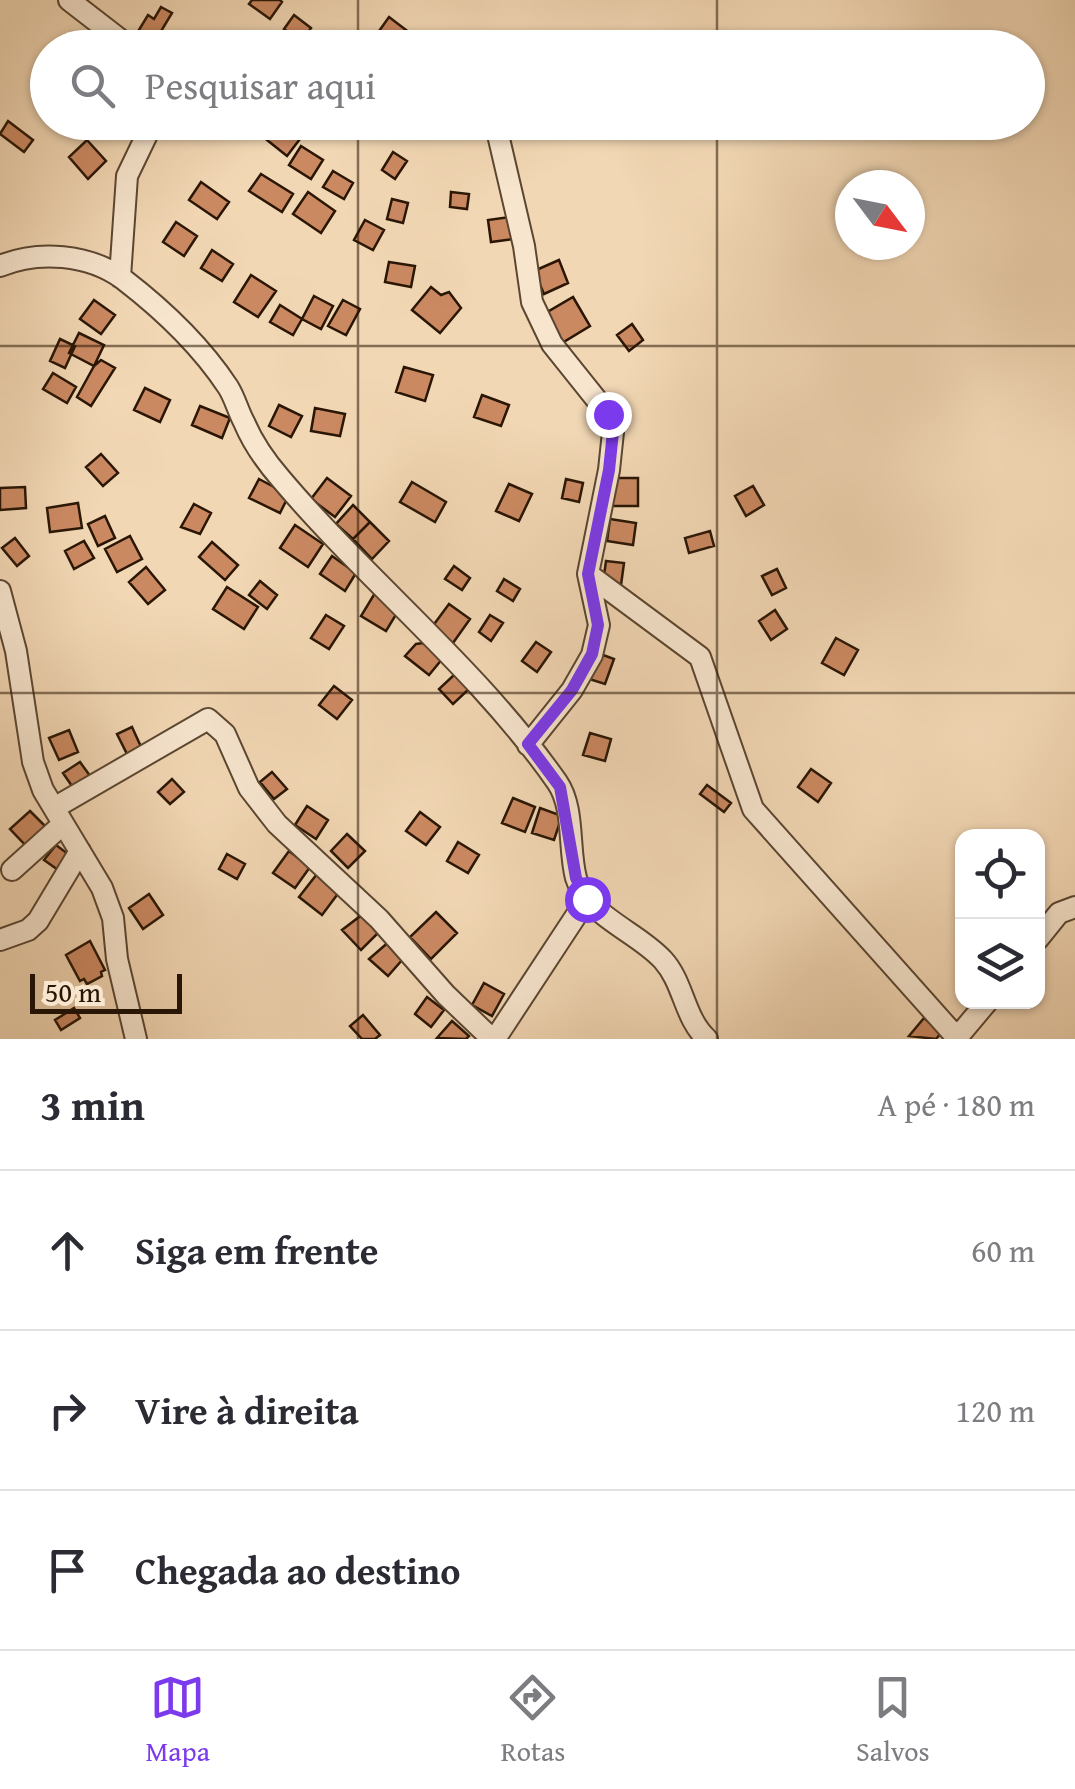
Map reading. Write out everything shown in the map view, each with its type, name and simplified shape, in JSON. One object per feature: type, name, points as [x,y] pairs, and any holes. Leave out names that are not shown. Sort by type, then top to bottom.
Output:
[{"type":"street","points":[[69,0],[108,30]]},
{"type":"street","points":[[120,276],[128,176],[145,140]]},
{"type":"street","points":[[499,140],[524,246],[532,302],[552,344],[608,414],[613,432],[588,574],[598,625],[592,654],[572,690],[528,744]]},
{"type":"street","points":[[0,266],[51,255],[87,262],[120,276],[190,339],[230,390],[245,426],[279,477],[435,639],[528,744],[560,787],[576,878],[587,899],[664,961],[690,1015],[707,1039]]},
{"type":"street","points":[[588,574],[700,657],[752,809],[957,1039],[981,1009]]},
{"type":"street","points":[[0,591],[16,651],[33,762],[43,790],[102,888],[113,918],[116,958],[136,1039]]},
{"type":"street","points":[[12,870],[59,816],[208,719],[225,734],[249,788],[277,824],[379,919],[446,995],[494,1039],[587,899]]},
{"type":"street","points":[[0,940],[38,922],[80,851]]},
{"type":"street","points":[[1045,930],[1059,913],[1075,907]]},
{"type":"building","points":[[252,0],[282,2],[270,19],[249,4]]},
{"type":"building","points":[[161,7],[172,13],[162,30],[139,30],[148,15],[154,19]]},
{"type":"building","points":[[294,15],[311,28],[310,30],[284,29]]},
{"type":"building","points":[[389,17],[406,30],[380,30]]},
{"type":"building","points":[[8,121],[33,140],[24,152],[0,134]]},
{"type":"building","points":[[87,140],[106,161],[88,179],[69,157]]},
{"type":"building","points":[[267,140],[299,140],[287,156]]},
{"type":"building","points":[[301,146],[323,160],[311,179],[289,165]]},
{"type":"building","points":[[393,152],[407,161],[395,179],[382,170]]},
{"type":"building","points":[[333,171],[353,183],[344,199],[323,187]]},
{"type":"building","points":[[261,174],[293,194],[282,212],[249,191]]},
{"type":"building","points":[[201,182],[229,202],[217,219],[189,200]]},
{"type":"building","points":[[308,192],[335,211],[321,233],[293,214]]},
{"type":"building","points":[[451,192],[469,194],[467,209],[450,207]]},
{"type":"building","points":[[392,199],[408,203],[403,223],[387,219]]},
{"type":"building","points":[[510,217],[513,239],[491,242],[488,220]]},
{"type":"building","points":[[365,220],[384,230],[373,250],[354,240]]},
{"type":"building","points":[[176,222],[197,236],[184,256],[163,242]]},
{"type":"building","points":[[212,250],[233,264],[222,281],[201,268]]},
{"type":"building","points":[[559,260],[568,283],[544,294],[534,271]]},
{"type":"building","points":[[389,262],[415,266],[411,287],[385,282]]},
{"type":"building","points":[[251,275],[276,291],[258,317],[234,302]]},
{"type":"building","points":[[431,287],[441,295],[449,292],[461,308],[440,333],[412,310]]},
{"type":"building","points":[[314,296],[333,306],[321,329],[302,319]]},
{"type":"building","points":[[573,297],[590,326],[562,343],[544,314]]},
{"type":"building","points":[[94,300],[115,315],[101,334],[80,319]]},
{"type":"building","points":[[343,300],[360,309],[346,335],[328,326]]},
{"type":"building","points":[[280,305],[302,319],[293,335],[270,322]]},
{"type":"building","points":[[632,324],[643,340],[629,351],[617,335]]},
{"type":"building","points":[[79,333],[104,345],[94,366],[69,353]]},
{"type":"building","points":[[60,339],[75,346],[65,368],[50,361]]},
{"type":"building","points":[[101,360],[115,368],[91,406],[77,397]]},
{"type":"building","points":[[404,367],[433,375],[425,401],[396,392]]},
{"type":"building","points":[[53,373],[76,387],[67,403],[43,389]]},
{"type":"building","points":[[145,388],[170,400],[160,422],[134,410]]},
{"type":"building","points":[[482,395],[509,405],[501,426],[474,417]]},
{"type":"building","points":[[279,405],[302,416],[291,437],[269,426]]},
{"type":"building","points":[[200,406],[230,418],[222,438],[192,425]]},
{"type":"building","points":[[315,408],[345,414],[340,436],[311,431]]},
{"type":"building","points":[[101,454],[118,473],[103,486],[86,467]]},
{"type":"building","points":[[327,478],[351,496],[335,517],[311,499]]},
{"type":"building","points":[[610,478],[638,478],[638,506],[610,506]]},
{"type":"building","points":[[259,479],[289,495],[280,513],[249,498]]},
{"type":"building","points":[[566,479],[583,483],[579,502],[562,498]]},
{"type":"building","points":[[412,482],[446,502],[435,522],[400,502]]},
{"type":"building","points":[[509,484],[532,494],[519,521],[496,511]]},
{"type":"building","points":[[753,486],[764,505],[746,516],[735,496]]},
{"type":"building","points":[[25,487],[26,508],[0,510],[0,488]]},
{"type":"building","points":[[78,503],[82,528],[50,532],[47,508]]},
{"type":"building","points":[[194,504],[211,513],[200,534],[181,527]]},
{"type":"building","points":[[353,505],[370,522],[353,539],[336,524]]},
{"type":"building","points":[[105,516],[115,538],[98,546],[88,524]]},
{"type":"building","points":[[610,519],[636,523],[633,545],[607,541]]},
{"type":"building","points":[[370,522],[389,541],[372,559],[353,539]]},
{"type":"building","points":[[295,525],[323,544],[308,567],[280,548]]},
{"type":"building","points":[[710,531],[714,546],[689,553],[685,538]]},
{"type":"building","points":[[130,536],[142,559],[117,572],[105,549]]},
{"type":"building","points":[[15,538],[29,556],[17,566],[2,548]]},
{"type":"building","points":[[84,541],[94,558],[74,569],[65,551]]},
{"type":"building","points":[[212,542],[238,565],[225,580],[199,557]]},
{"type":"building","points":[[332,556],[356,573],[345,591],[320,574]]},
{"type":"building","points":[[606,561],[624,563],[621,585],[603,583]]},
{"type":"building","points":[[454,566],[470,578],[462,590],[445,579]]},
{"type":"building","points":[[146,567],[165,590],[148,604],[129,582]]},
{"type":"building","points":[[777,569],[786,588],[772,595],[762,576]]},
{"type":"building","points":[[504,579],[520,589],[513,601],[497,591]]},
{"type":"building","points":[[260,581],[277,595],[267,609],[249,595]]},
{"type":"building","points":[[227,587],[258,607],[244,629],[213,609]]},
{"type":"building","points":[[375,593],[400,608],[386,631],[361,616]]},
{"type":"building","points":[[449,604],[470,619],[453,643],[432,627]]},
{"type":"building","points":[[775,610],[787,629],[771,640],[759,621]]},
{"type":"building","points":[[326,615],[344,626],[329,649],[311,638]]},
{"type":"building","points":[[490,615],[503,623],[491,641],[479,632]]},
{"type":"building","points":[[836,638],[858,650],[844,675],[822,663]]},
{"type":"building","points":[[536,642],[551,652],[537,672],[522,661]]},
{"type":"building","points":[[423,643],[443,658],[429,675],[405,656],[416,644]]},
{"type":"building","points":[[595,652],[614,659],[605,684],[586,678]]},
{"type":"building","points":[[455,674],[469,689],[453,704],[439,689]]},
{"type":"building","points":[[334,686],[352,700],[337,719],[319,705]]},
{"type":"building","points":[[132,727],[142,749],[128,756],[117,734]]},
{"type":"building","points":[[69,730],[78,752],[59,760],[49,738]]},
{"type":"building","points":[[590,733],[611,739],[605,761],[583,755]]},
{"type":"building","points":[[80,762],[93,780],[76,792],[63,773]]},
{"type":"building","points":[[811,769],[831,783],[818,802],[798,787]]},
{"type":"building","points":[[272,772],[287,789],[274,799],[260,782]]},
{"type":"building","points":[[172,779],[184,792],[170,804],[158,792]]},
{"type":"building","points":[[707,785],[731,803],[724,812],[700,794]]},
{"type":"building","points":[[513,798],[535,807],[525,832],[502,823]]},
{"type":"building","points":[[307,806],[328,820],[316,839],[295,825]]},
{"type":"building","points":[[540,808],[562,816],[554,840],[532,833]]},
{"type":"building","points":[[30,811],[49,830],[29,849],[10,829]]},
{"type":"building","points":[[420,812],[440,827],[426,845],[406,831]]},
{"type":"building","points":[[347,834],[365,851],[348,868],[331,851]]},
{"type":"building","points":[[458,842],[479,855],[468,873],[447,861]]},
{"type":"building","points":[[56,845],[72,857],[61,872],[44,860]]},
{"type":"building","points":[[289,851],[310,867],[295,888],[273,873]]},
{"type":"building","points":[[227,854],[245,864],[237,879],[219,869]]},
{"type":"building","points":[[317,874],[340,891],[322,915],[299,897]]},
{"type":"building","points":[[149,894],[163,915],[143,929],[129,908]]},
{"type":"building","points":[[436,912],[457,933],[431,959],[410,937]]},
{"type":"building","points":[[363,914],[380,931],[361,950],[342,930]]},
{"type":"building","points":[[391,940],[403,959],[388,976],[369,959]]},
{"type":"building","points":[[90,941],[105,970],[87,984],[84,979],[80,981],[66,955]]},
{"type":"building","points":[[484,983],[504,994],[492,1016],[472,1005]]},
{"type":"building","points":[[427,997],[444,1010],[431,1027],[415,1014]]},
{"type":"building","points":[[74,1008],[80,1018],[61,1030],[55,1020]]},
{"type":"building","points":[[363,1015],[380,1035],[375,1039],[362,1039],[350,1026]]},
{"type":"building","points":[[924,1018],[942,1032],[936,1039],[909,1036]]},
{"type":"building","points":[[452,1021],[469,1036],[466,1039],[437,1038]]},
{"type":"route","points":[[587,899],[576,878],[560,787],[528,744],[572,690],[592,654],[598,625],[588,574],[609,470],[613,432],[608,414]]}]
